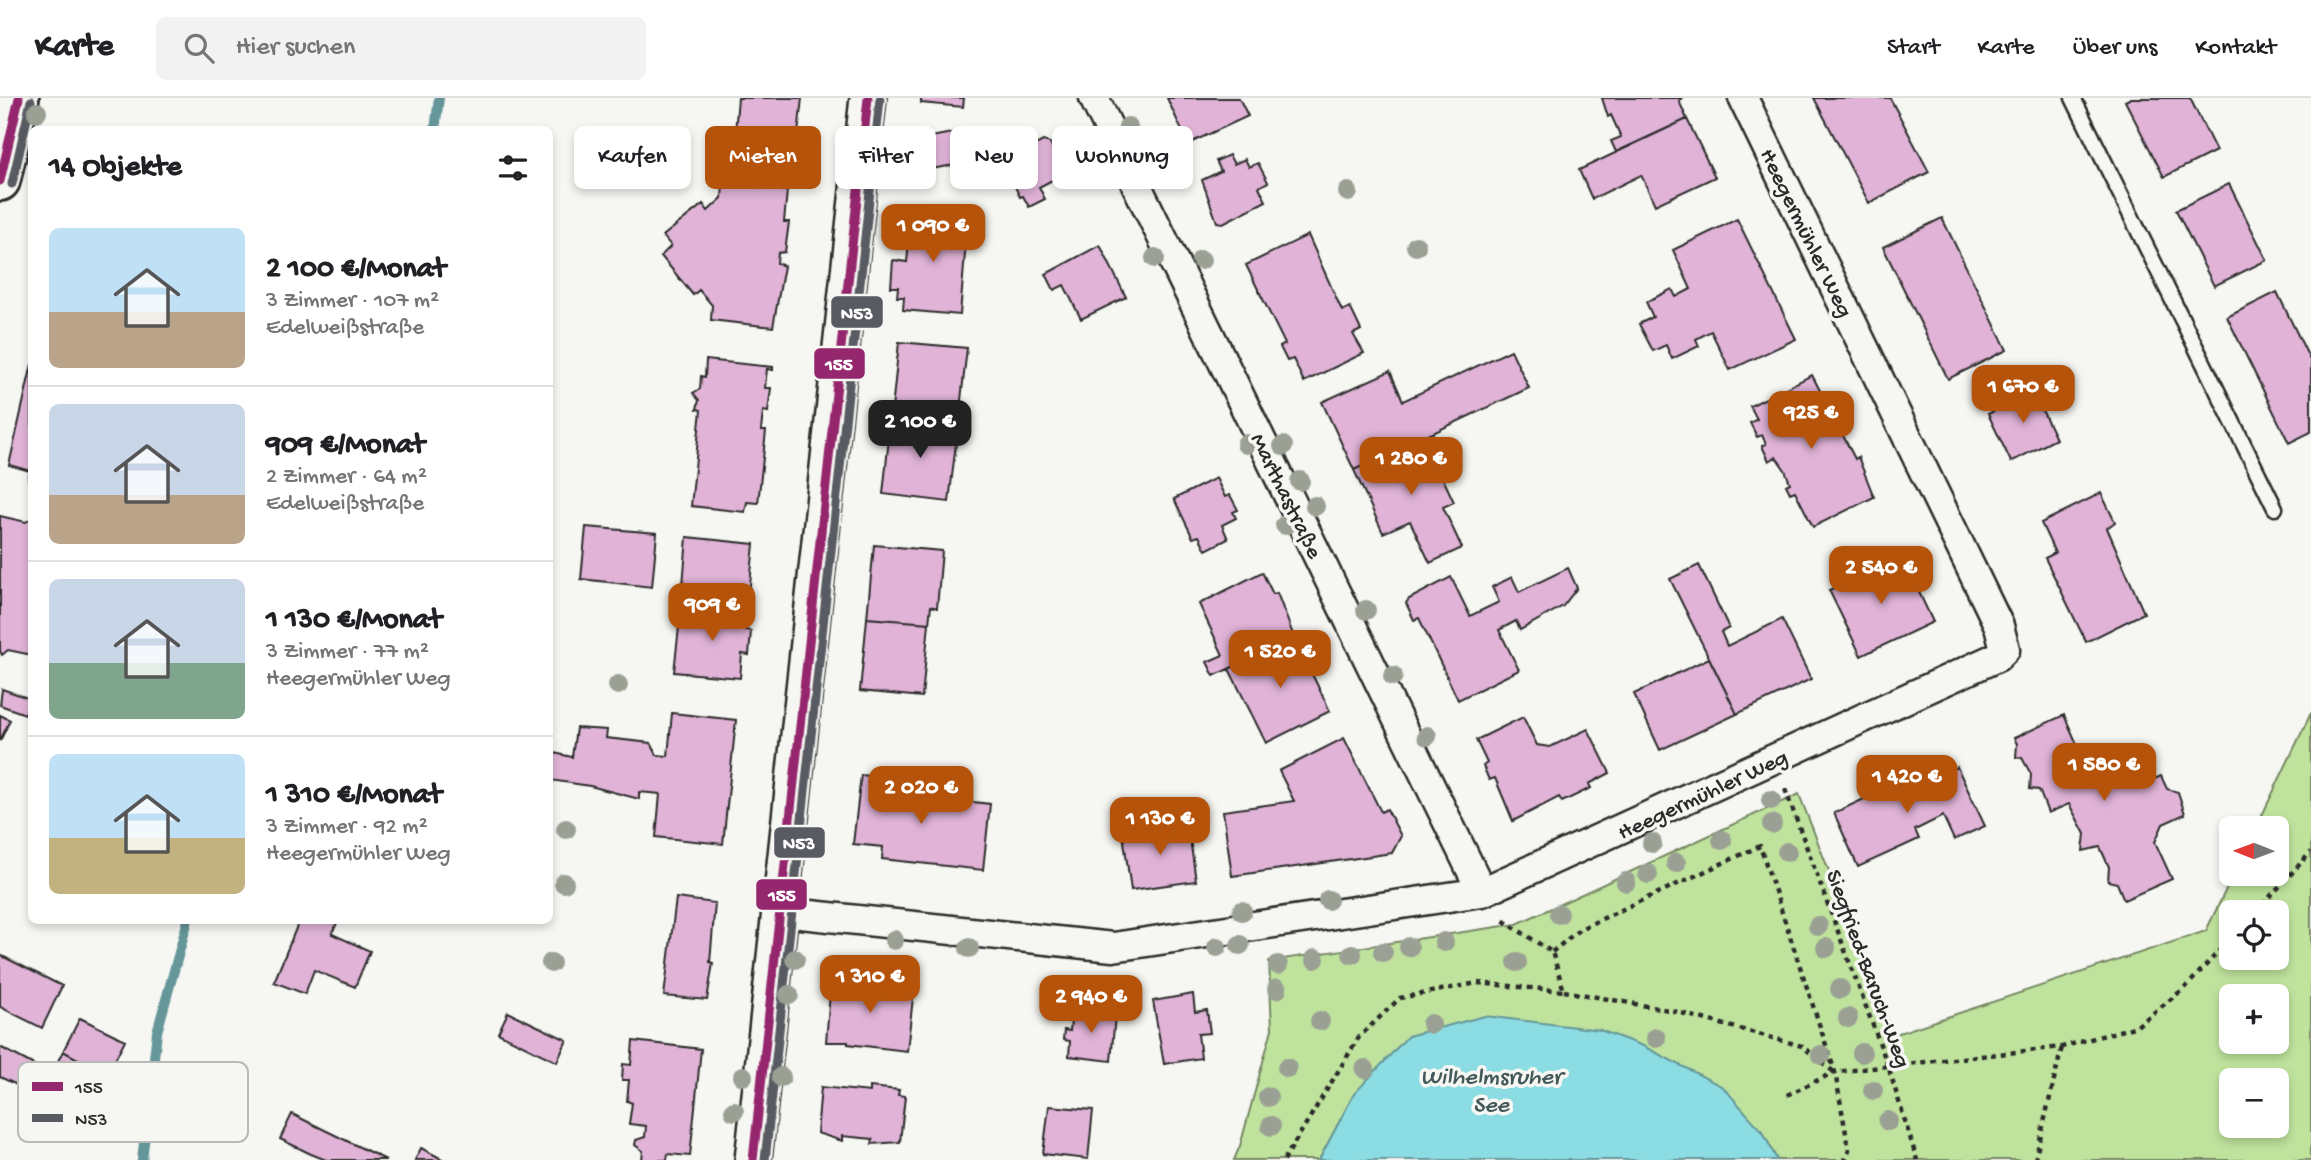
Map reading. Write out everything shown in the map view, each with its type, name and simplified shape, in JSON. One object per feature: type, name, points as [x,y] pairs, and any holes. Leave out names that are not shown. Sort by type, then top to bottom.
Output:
[{"type":"main road","points":[[0,181],[19,98]]},
{"type":"street","points":[[753,1160],[782,912],[868,98]]},
{"type":"street","name":"Marthastraße","points":[[1094,98],[1482,892]]},
{"type":"street","name":"Heegermühler Weg","points":[[782,912],[1113,947],[1482,892],[1515,880],[1991,660],[2005,649],[1999,626],[1743,98]]},
{"type":"lane","points":[[2073,98],[2275,508]]},
{"type":"path","name":"Siegfried-Baruch-Weg","points":[[1785,789],[1888,1066],[1917,1160]]},
{"type":"path","points":[[1552,952],[1580,929],[1760,846],[1835,1072],[1849,1150],[1845,1160]]},
{"type":"path","points":[[2267,900],[2311,852]]},
{"type":"path","points":[[1501,919],[1552,952],[1564,991]]},
{"type":"path","points":[[1787,1095],[1835,1072],[2062,1047],[2137,1026],[2186,987],[2219,952]]},
{"type":"path","points":[[1284,1160],[1359,1037],[1400,998],[1476,983],[1564,991],[1674,1011],[1802,1046],[1835,1072]]},
{"type":"path","points":[[2035,1160],[2062,1047]]},
{"type":"green space","points":[[2311,713],[2311,1160],[1777,1160],[1763,1132],[1600,1030],[1569,1027],[1354,1094],[1319,1160],[1234,1160],[1272,1029],[1269,961],[1517,924],[1799,794],[1893,1035],[2206,931],[2219,904],[2219,970],[2289,970],[2289,900],[2221,900],[2228,886],[2289,886],[2289,816],[2262,816]]},
{"type":"water","name":"Wilhelmsruher See","points":[[1485,1016],[1600,1030],[1643,1046],[1723,1087],[1763,1132],[1777,1160],[1319,1160],[1354,1094],[1408,1036]]},
{"type":"building","points":[[738,98],[802,98],[799,126],[736,126]]},
{"type":"building","points":[[921,98],[964,98],[963,107],[921,103]]},
{"type":"building","points":[[1167,98],[1239,98],[1248,116],[1193,142],[1193,126],[1180,126]]},
{"type":"building","points":[[1602,98],[1682,98],[1679,101],[1687,119],[1616,152],[1611,141],[1621,137],[1611,115],[1608,117]]},
{"type":"building","points":[[1814,98],[1890,98],[1929,172],[1869,203]]},
{"type":"building","points":[[2131,98],[2190,98],[2216,151],[2164,177],[2125,101]]},
{"type":"building","points":[[1687,119],[1715,177],[1655,205],[1641,175],[1592,199],[1579,170]]},
{"type":"building","points":[[950,133],[950,166],[936,168],[936,136]]},
{"type":"building","points":[[1043,141],[1050,143],[1052,147],[1052,180],[1039,187],[1045,199],[1029,207],[1016,189],[1038,189],[1038,144]]},
{"type":"building","points":[[1229,155],[1234,164],[1245,159],[1249,167],[1258,163],[1268,182],[1259,187],[1266,201],[1223,223],[1217,222],[1202,180],[1221,171],[1216,161]]},
{"type":"building","points":[[2229,184],[2267,260],[2214,286],[2176,210]]},
{"type":"building","points":[[723,189],[787,191],[784,222],[789,222],[785,252],[778,253],[777,263],[784,266],[773,327],[711,320],[712,305],[699,290],[693,295],[661,256],[671,246],[663,236],[703,204],[708,211],[722,198]]},
{"type":"building","points":[[912,211],[968,216],[960,315],[903,310],[904,297],[897,297],[898,287],[891,287],[893,260],[907,262]]},
{"type":"building","points":[[1942,218],[2007,350],[1948,379],[1883,247]]},
{"type":"building","points":[[1737,219],[1796,339],[1730,370],[1711,331],[1696,339],[1699,346],[1672,359],[1666,345],[1653,351],[1639,324],[1653,317],[1646,302],[1672,289],[1676,297],[1691,289],[1673,250]]},
{"type":"building","points":[[1308,235],[1342,311],[1350,307],[1361,330],[1353,334],[1364,353],[1304,382],[1293,359],[1287,361],[1280,347],[1285,344],[1246,265]]},
{"type":"building","points":[[1100,245],[1126,297],[1081,319],[1064,285],[1054,290],[1046,274]]},
{"type":"building","points":[[2277,292],[2311,362],[2311,432],[2289,443],[2227,317]]},
{"type":"building","points":[[899,342],[967,348],[958,426],[891,419]]},
{"type":"building","points":[[1511,350],[1529,388],[1354,470],[1322,402],[1390,371],[1403,401]]},
{"type":"building","points":[[706,360],[773,367],[773,370],[767,369],[765,388],[771,388],[768,412],[763,411],[761,431],[766,431],[758,503],[747,502],[745,512],[691,506],[701,410],[697,409],[699,400],[693,393],[700,389],[701,376],[705,377]]},
{"type":"building","points":[[1812,375],[1855,459],[1858,457],[1874,497],[1813,527],[1795,491],[1790,493],[1786,485],[1790,483],[1785,470],[1776,457],[1769,461],[1762,446],[1766,444],[1762,435],[1757,437],[1750,423],[1757,419],[1750,406]]},
{"type":"building","points":[[28,382],[28,470],[9,465]]},
{"type":"building","points":[[2040,388],[2049,407],[2042,410],[2056,439],[2011,462],[1988,414]]},
{"type":"building","points":[[891,419],[958,426],[949,502],[883,494]]},
{"type":"building","points":[[1424,438],[1454,502],[1443,507],[1462,548],[1430,563],[1410,521],[1383,533],[1354,470]]},
{"type":"building","points":[[1216,478],[1225,497],[1230,495],[1238,510],[1233,512],[1236,518],[1222,525],[1228,539],[1206,550],[1199,536],[1193,538],[1174,499]]},
{"type":"building","points":[[2101,493],[2115,522],[2107,528],[2144,613],[2086,642],[2045,558],[2055,553],[2041,523]]},
{"type":"building","points":[[0,516],[28,521],[28,654],[8,650],[2,655]]},
{"type":"building","points":[[586,527],[657,533],[652,587],[581,579]]},
{"type":"building","points":[[687,537],[754,544],[747,615],[681,609]]},
{"type":"building","points":[[874,545],[942,551],[937,608],[931,606],[929,623],[867,618]]},
{"type":"building","points":[[1902,556],[1933,622],[1861,656],[1829,590]]},
{"type":"building","points":[[1699,565],[1729,628],[1721,632],[1727,646],[1782,619],[1811,679],[1737,714],[1670,579]]},
{"type":"building","points":[[1568,568],[1577,588],[1563,606],[1520,630],[1516,621],[1499,630],[1519,670],[1458,700],[1419,618],[1414,620],[1406,603],[1409,599],[1451,577],[1470,616],[1499,602],[1492,587],[1512,577],[1519,592]]},
{"type":"building","points":[[1262,572],[1273,594],[1277,593],[1294,637],[1214,676],[1207,662],[1223,655],[1199,604]]},
{"type":"building","points":[[681,609],[747,615],[745,630],[751,631],[749,655],[742,654],[740,678],[674,672]]},
{"type":"building","points":[[867,618],[929,623],[922,697],[860,691]]},
{"type":"building","points":[[1294,637],[1330,711],[1266,743],[1229,669]]},
{"type":"building","points":[[1709,658],[1737,714],[1660,750],[1634,694]]},
{"type":"building","points":[[2,689],[28,698],[25,714],[0,705]]},
{"type":"building","points":[[672,713],[736,720],[723,844],[656,837],[660,794],[639,792],[639,799],[590,786],[553,780],[553,753],[572,757],[576,728],[607,730],[606,738],[651,743],[657,755],[668,756]]},
{"type":"building","points":[[0,715],[10,720],[0,741]]},
{"type":"building","points":[[2064,715],[2081,753],[2096,759],[2116,749],[2124,752],[2134,773],[2147,770],[2152,780],[2161,776],[2167,789],[2178,792],[2185,814],[2163,824],[2155,842],[2172,879],[2124,900],[2117,883],[2108,881],[2109,867],[2100,847],[2083,851],[2085,834],[2069,804],[2048,813],[2039,790],[2030,789],[2031,774],[2022,758],[2016,757],[2017,744],[2014,738]]},
{"type":"building","points":[[1523,717],[1537,745],[1550,747],[1588,729],[1610,773],[1589,784],[1591,788],[1562,802],[1559,797],[1513,821],[1495,778],[1489,780],[1483,766],[1487,763],[1476,740]]},
{"type":"building","points":[[1344,738],[1381,812],[1387,809],[1401,836],[1392,853],[1232,876],[1223,811],[1294,801],[1279,771]]},
{"type":"building","points":[[1957,767],[1985,826],[1954,840],[1943,816],[1915,830],[1919,839],[1858,867],[1834,813],[1924,771],[1929,781]]},
{"type":"building","points":[[861,775],[894,779],[893,793],[990,804],[983,870],[882,859],[883,847],[853,844]]},
{"type":"building","points":[[1188,824],[1196,881],[1131,890],[1123,834]]},
{"type":"building","points":[[676,898],[715,903],[710,962],[713,963],[707,1000],[664,996]]},
{"type":"building","points":[[298,924],[337,924],[332,934],[370,951],[355,987],[314,970],[305,994],[274,982]]},
{"type":"building","points":[[0,955],[62,986],[42,1028],[0,1007]]},
{"type":"building","points":[[831,980],[914,989],[907,1051],[848,1042],[826,1042]]},
{"type":"building","points":[[1193,994],[1195,1012],[1207,1010],[1210,1033],[1198,1034],[1201,1058],[1164,1064],[1153,1001]]},
{"type":"building","points":[[1072,1010],[1115,1015],[1111,1061],[1069,1056],[1070,1041],[1063,1040],[1064,1030],[1070,1031]]},
{"type":"building","points":[[508,1012],[567,1040],[557,1062],[498,1033]]},
{"type":"building","points":[[80,1018],[125,1040],[114,1062],[83,1062],[63,1051]]},
{"type":"building","points":[[633,1041],[701,1049],[690,1156],[668,1154],[667,1160],[642,1160],[643,1151],[635,1145],[636,1140],[645,1137],[646,1126],[629,1124],[632,1103],[627,1101],[629,1080],[622,1080],[623,1064],[631,1065]]},
{"type":"building","points":[[0,1047],[28,1062],[18,1062],[18,1086],[0,1077]]},
{"type":"building","points":[[63,1051],[83,1062],[58,1062]]},
{"type":"building","points":[[821,1087],[870,1092],[870,1087],[899,1090],[898,1095],[905,1096],[900,1142],[872,1144],[873,1139],[842,1136],[842,1141],[817,1133]]},
{"type":"building","points":[[1049,1106],[1093,1110],[1088,1159],[1043,1154]]},
{"type":"building","points":[[292,1114],[386,1160],[326,1160],[280,1139]]},
{"type":"building","points":[[421,1148],[444,1160],[415,1160]]},
{"type":"waterway","points":[[436,126],[439,98]]},
{"type":"waterway","points":[[153,1062],[157,1032],[187,924]]},
{"type":"waterway","points":[[142,1160],[144,1142]]},
{"type":"transit line","name":"155","points":[[0,181],[19,98]]},
{"type":"transit line","name":"155","points":[[753,1160],[868,98]]},
{"type":"transit line","name":"N53","points":[[765,1160],[880,99]]},
{"type":"transit line","name":"N53","points":[[12,184],[31,101]]}]
